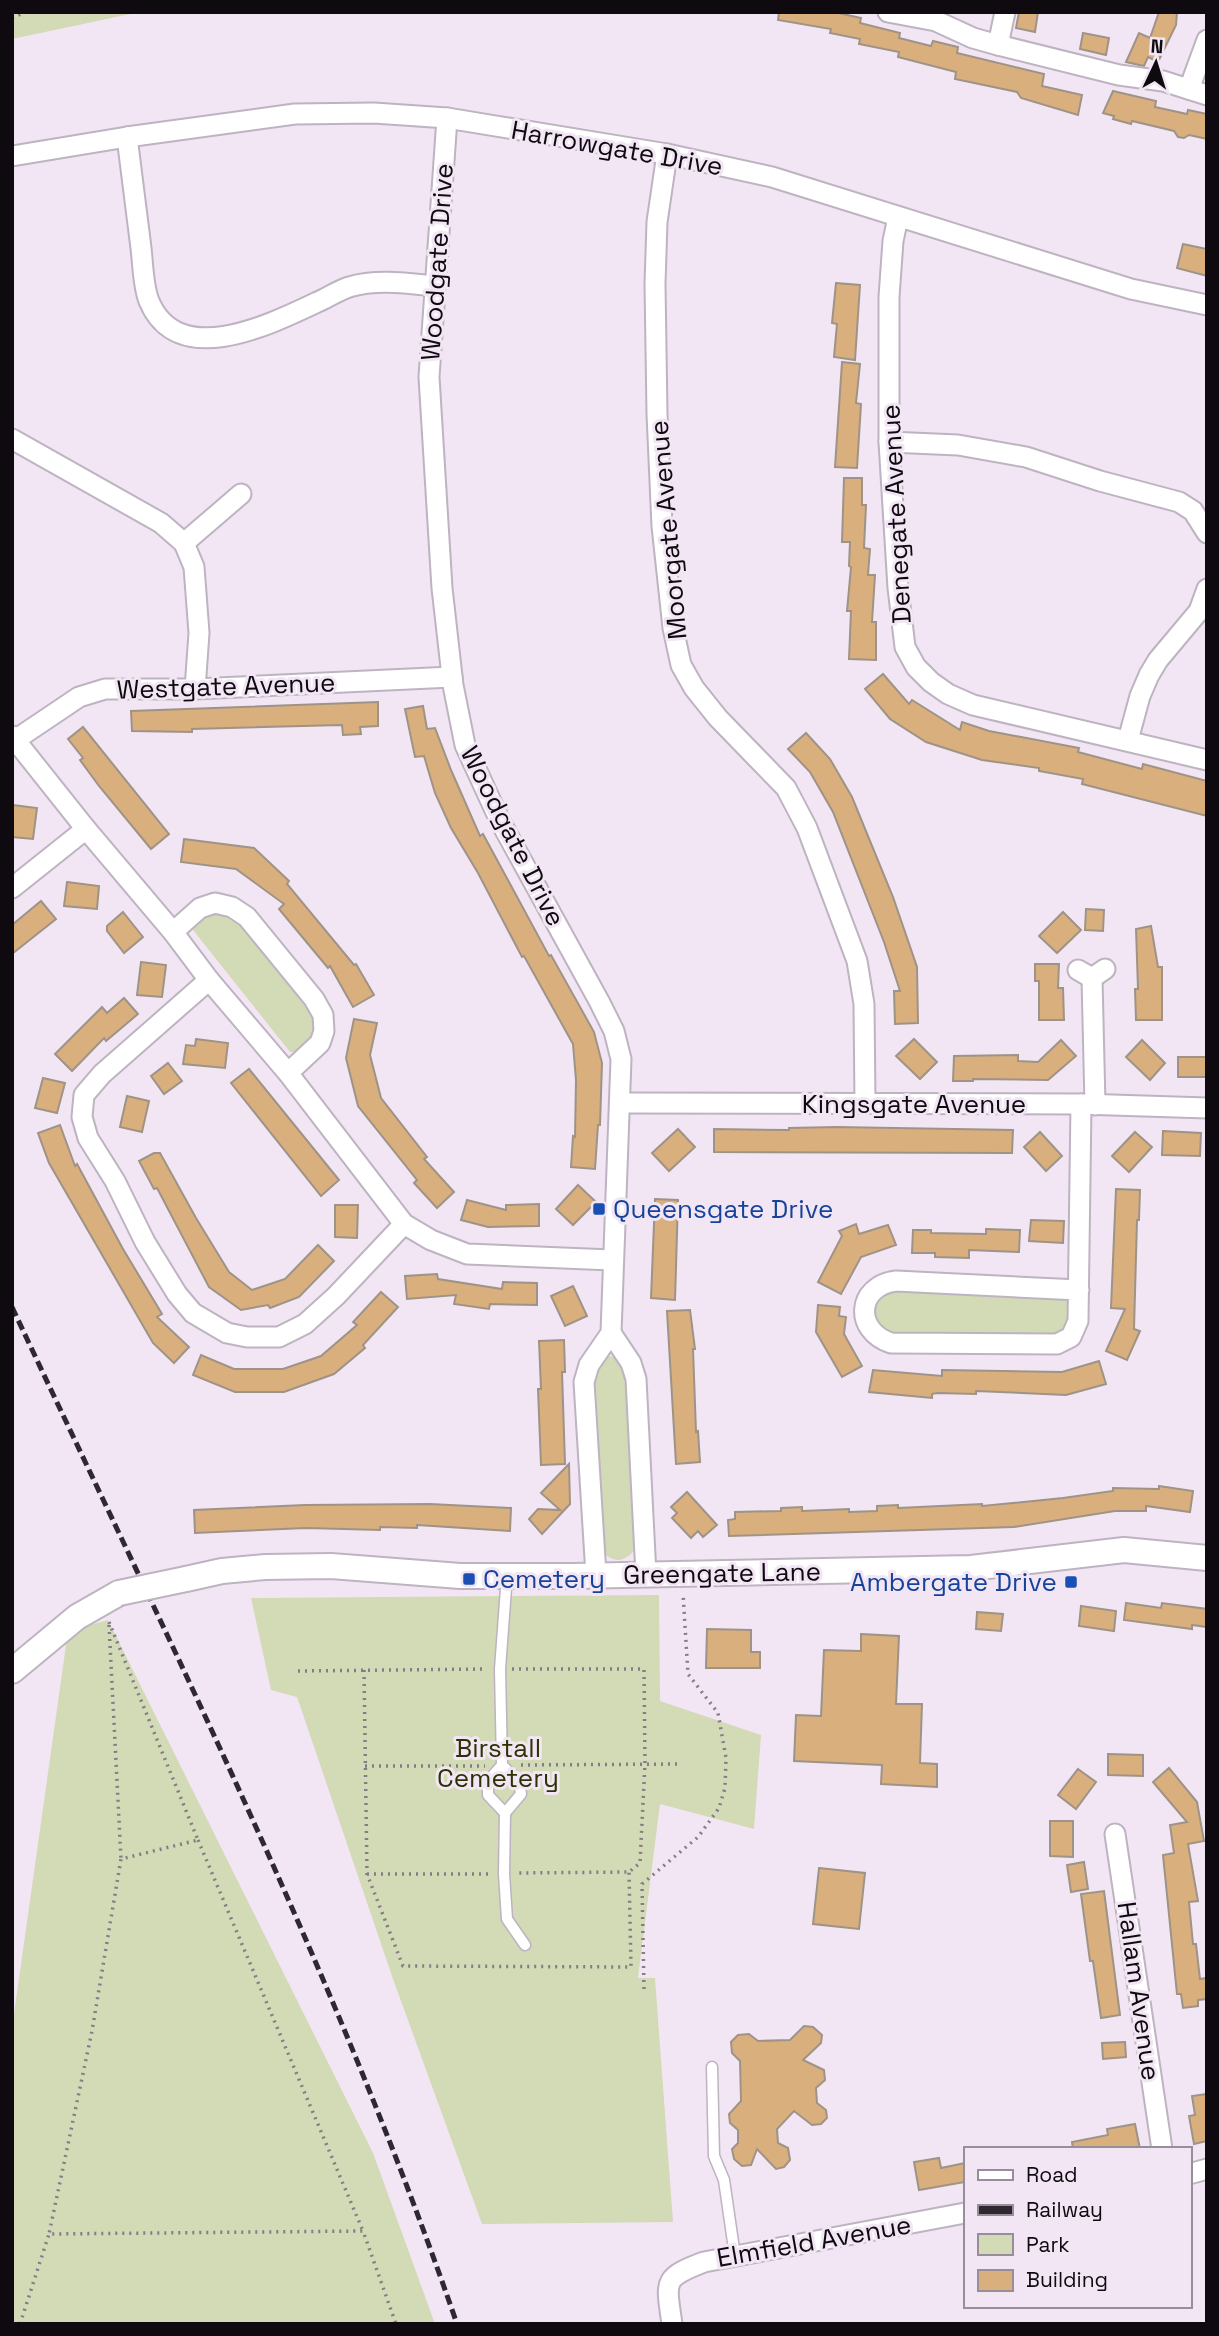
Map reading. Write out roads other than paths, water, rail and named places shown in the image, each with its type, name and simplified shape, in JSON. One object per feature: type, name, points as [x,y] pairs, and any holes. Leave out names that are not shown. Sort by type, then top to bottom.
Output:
[{"type":"street","points":[[888,12],[936,21],[973,38],[998,45],[1127,76],[1163,81],[1198,92],[1207,40]]},
{"type":"street","points":[[998,45],[1005,12]]},
{"type":"street","name":"Harrowgate Drive","points":[[12,156],[295,114],[374,113],[447,118],[667,154],[772,177],[1131,289],[1207,305]]},
{"type":"street","name":"Woodgate Drive","points":[[447,118],[429,377],[442,588],[452,677],[465,745],[499,821],[614,1031],[621,1059],[611,1333]]},
{"type":"street","points":[[127,137],[149,300],[164,324],[177,332],[193,339],[215,339],[242,332],[347,288],[370,283],[397,282],[434,286]]},
{"type":"street","name":"Moorgate Avenue","points":[[667,154],[657,222],[656,310],[662,526],[673,628],[681,665],[694,688],[718,718],[786,788],[807,828],[857,961],[862,982],[865,1103]]},
{"type":"street","name":"Denegate Avenue","points":[[898,217],[889,296],[889,442],[898,588],[905,648],[916,667],[948,694],[973,705],[1207,760]]},
{"type":"street","points":[[12,439],[161,523],[184,543],[194,567],[199,633],[195,689]]},
{"type":"street","points":[[889,442],[958,445],[1026,457],[1100,481],[1179,502],[1193,511],[1207,533]]},
{"type":"street","points":[[184,543],[243,493]]},
{"type":"street","points":[[1128,740],[1140,696],[1149,675],[1158,660],[1199,611],[1207,589]]},
{"type":"street","name":"Westgate Avenue","points":[[14,738],[79,696],[105,689],[195,689],[452,677]]},
{"type":"street","points":[[14,738],[173,932],[209,981],[288,1073],[404,1224],[431,1240],[467,1254],[612,1259]]},
{"type":"street","points":[[12,888],[86,829]]},
{"type":"street","points":[[173,932],[200,908],[215,903],[232,907],[247,917],[314,999],[323,1016],[324,1031],[320,1043],[288,1073]]},
{"type":"street","points":[[1079,1290],[886,1282],[874,1289],[865,1304],[865,1314],[877,1337],[891,1343],[1057,1344],[1066,1342],[1076,1329],[1079,1290],[1088,1105],[1092,972]]},
{"type":"street","points":[[209,981],[102,1074],[84,1096],[82,1117],[88,1138],[115,1181],[145,1242],[177,1294],[193,1313],[227,1333],[247,1337],[279,1337],[305,1324],[336,1296],[404,1224]]},
{"type":"street","name":"Kingsgate Avenue","points":[[621,1103],[1207,1108]]},
{"type":"street","points":[[596,1575],[584,1382],[589,1365],[611,1333],[631,1363],[636,1378],[646,1574]]},
{"type":"street","name":"Greengate Lane","points":[[12,1671],[77,1617],[119,1593],[222,1571],[331,1566],[460,1576],[971,1568],[1124,1550],[1207,1558]]},
{"type":"street","name":"Hallam Avenue","points":[[1115,1834],[1162,2147]]},
{"type":"street","name":"Elmfield Avenue","points":[[673,2324],[668,2294],[669,2282],[678,2272],[704,2262],[964,2213]]},
{"type":"lane","points":[[505,1813],[488,1795],[488,1781],[502,1765],[500,1669],[507,1575]]},
{"type":"lane","points":[[502,1765],[519,1782],[521,1794],[505,1813],[504,1874],[507,1919],[525,1945]]},
{"type":"lane","points":[[712,2067],[714,2156],[724,2180],[735,2256]]},
{"type":"railway","points":[[12,1307],[190,1683],[304,1936],[410,2193],[457,2324]]},
{"type":"place","name":"Queensgate Drive","points":[[599,1209]]},
{"type":"place","name":"Cemetery","points":[[469,1579]]},
{"type":"place","name":"Ambergate Drive","points":[[1071,1582]]},
{"type":"park label","name":"Birstall Cemetery","points":[[498,1763]]}]
